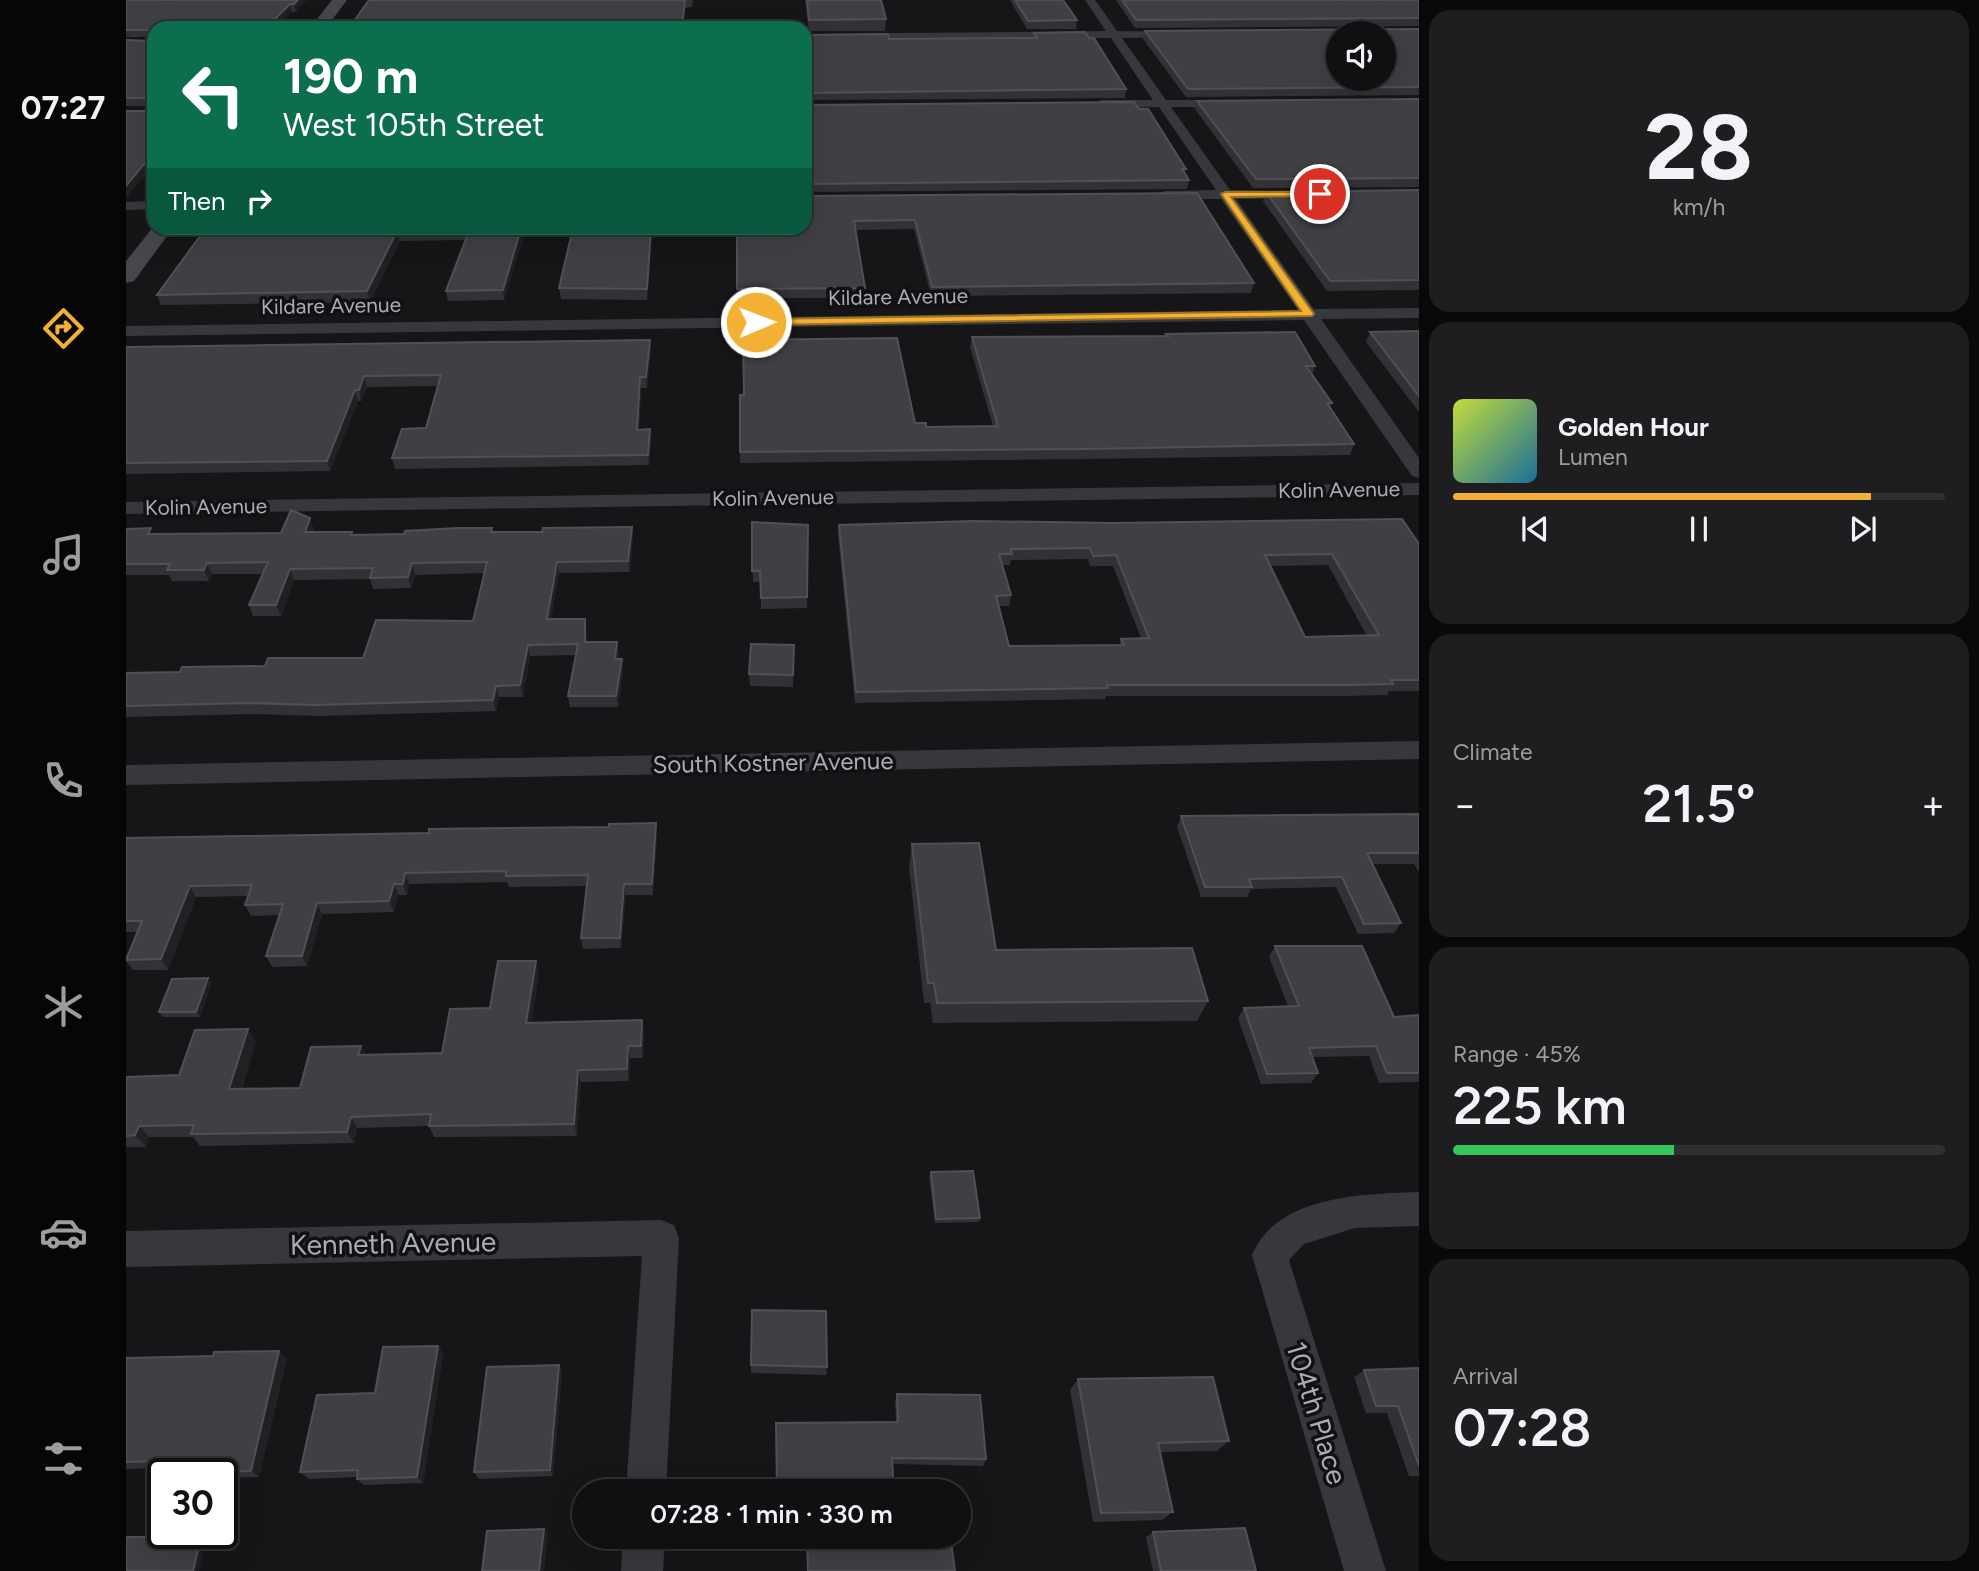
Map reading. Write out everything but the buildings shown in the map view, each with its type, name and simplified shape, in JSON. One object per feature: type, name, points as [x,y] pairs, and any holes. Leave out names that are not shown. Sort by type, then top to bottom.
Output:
[{"type":"main road","points":[[324,21],[340,0]]},
{"type":"main road","points":[[126,276],[158,235]]},
{"type":"street","points":[[1090,0],[1419,472]]},
{"type":"street","points":[[812,37],[1185,34]]},
{"type":"street","points":[[1084,104],[1246,103]]},
{"type":"street","points":[[1146,195],[1312,194]]},
{"type":"street","points":[[126,206],[147,205]]},
{"type":"street","name":"Kildare Avenue","points":[[126,331],[1419,313]]},
{"type":"street","name":"Kolin Avenue","points":[[126,508],[1419,489]]},
{"type":"street","name":"South Kostner Avenue","points":[[126,775],[1419,750]]},
{"type":"street","name":"104th Place","points":[[1365,1571],[1270,1255],[1293,1230],[1305,1226],[1355,1211],[1419,1209]]},
{"type":"street","name":"Kenneth Avenue","points":[[126,1249],[661,1238],[647,1479]]},
{"type":"street","points":[[642,1571],[643,1549]]},
{"type":"route","points":[[756,322],[1308,314],[1225,194],[1320,194]]}]
